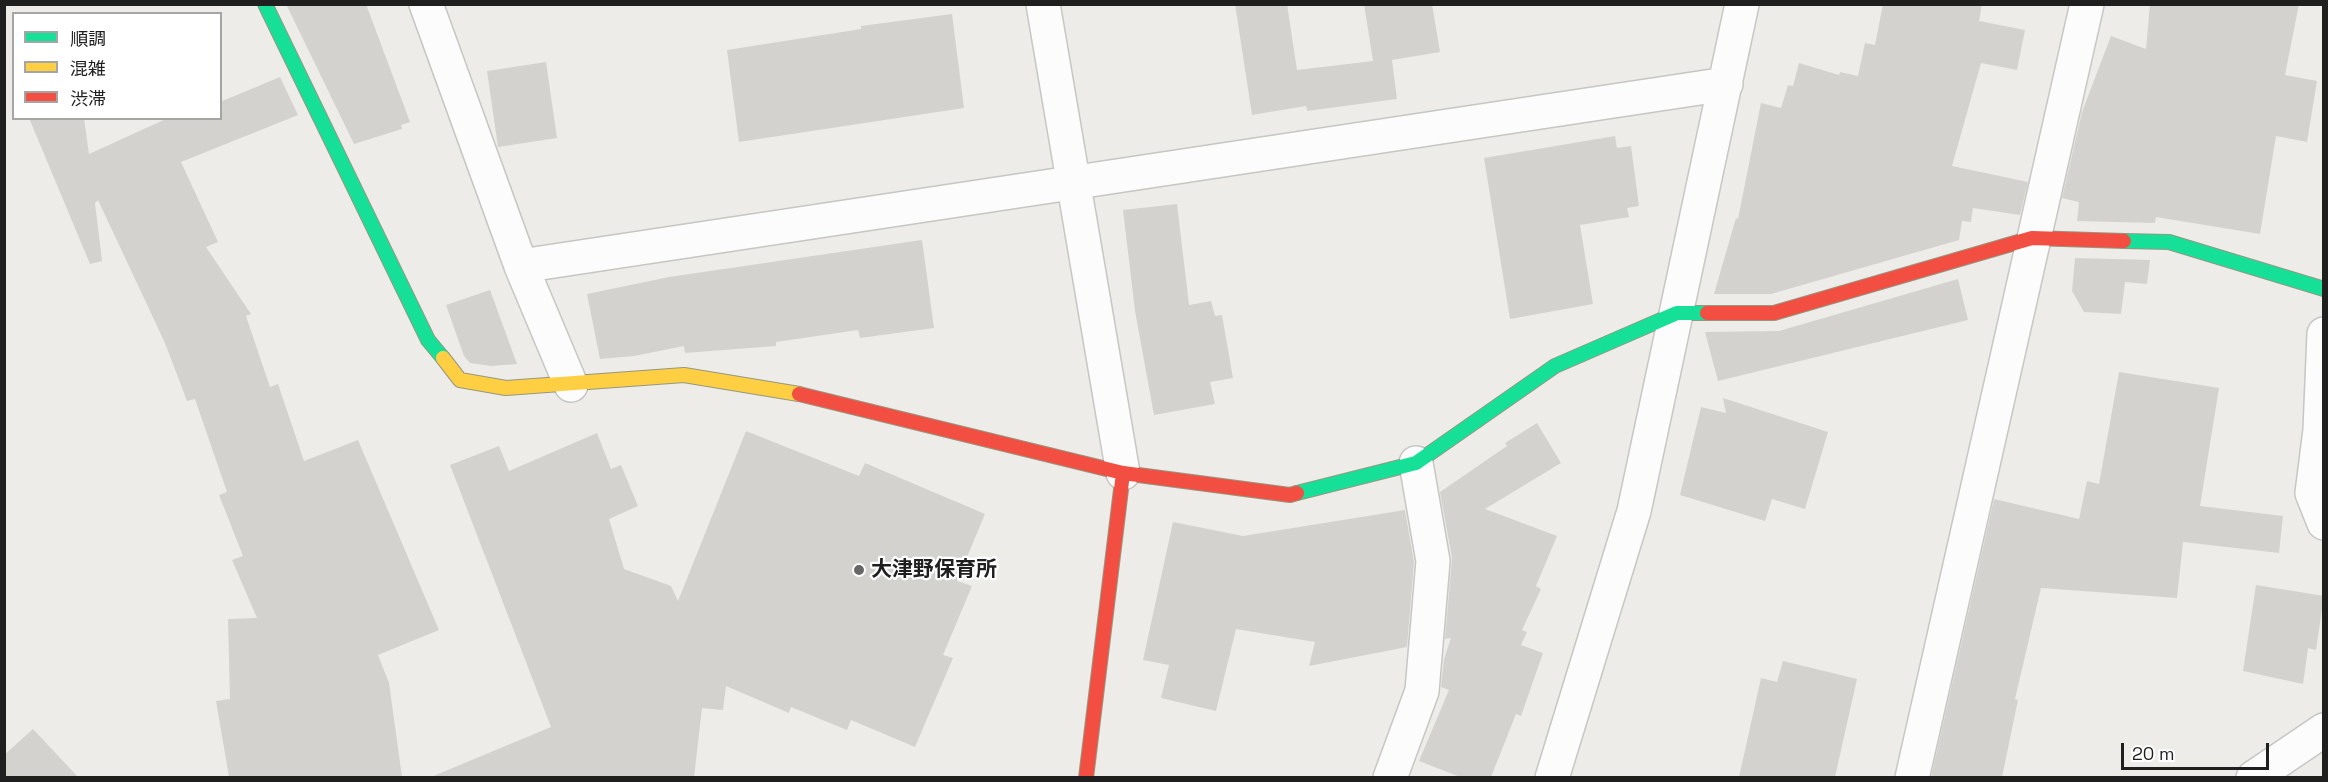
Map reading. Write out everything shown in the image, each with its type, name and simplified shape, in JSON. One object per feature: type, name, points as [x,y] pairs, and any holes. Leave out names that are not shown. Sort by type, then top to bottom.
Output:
[{"type":"street","points":[[265,4],[428,340],[459,380],[506,388],[684,375],[778,389],[1123,473],[1290,495],[1416,463],[1555,366],[1677,313],[1774,313],[2032,238],[2169,242],[2324,289]]},
{"type":"street","points":[[426,4],[521,266],[571,385]]},
{"type":"street","points":[[1043,4],[1123,473],[1086,777]]},
{"type":"street","points":[[1552,777],[1634,511],[1743,4]]},
{"type":"street","points":[[1912,777],[2032,238],[2087,4]]},
{"type":"street","points":[[521,266],[1726,84]]},
{"type":"street","points":[[2324,334],[2320,430],[2312,493],[2324,523]]},
{"type":"street","points":[[1390,777],[1422,691],[1433,561],[1416,463]]},
{"type":"street","points":[[2253,777],[2324,730]]},
{"type":"building","points":[[286,4],[366,4],[410,122],[401,125],[402,129],[354,144]]},
{"type":"building","points":[[1235,4],[1287,4],[1297,70],[1373,61],[1364,4],[1432,4],[1440,52],[1392,60],[1397,99],[1307,111],[1306,106],[1252,115]]},
{"type":"building","points":[[1883,4],[1982,4],[1979,21],[2025,30],[2017,70],[1981,63],[1952,166],[2028,182],[2020,215],[1973,208],[1971,222],[1962,221],[1959,240],[1771,294],[1714,294],[1736,218],[1738,219],[1761,103],[1781,108],[1788,85],[1793,86],[1799,63],[1839,75],[1840,72],[1858,76],[1865,43],[1875,45]]},
{"type":"building","points":[[2150,4],[2299,4],[2285,75],[2317,81],[2307,142],[2276,136],[2260,234],[2156,217],[2155,223],[2077,221],[2079,202],[2062,198],[2082,112],[2111,36],[2146,49]]},
{"type":"building","points":[[952,14],[964,108],[739,142],[727,50],[861,29],[861,26]]},
{"type":"building","points":[[546,62],[557,138],[498,147],[487,71]]},
{"type":"building","points":[[280,77],[298,115],[181,162],[218,242],[206,247],[251,314],[246,316],[270,387],[278,384],[304,461],[358,440],[439,630],[378,655],[389,683],[402,777],[229,777],[216,701],[230,699],[228,619],[257,618],[232,560],[243,556],[219,495],[227,492],[195,399],[187,401],[165,343],[98,200],[95,203],[102,261],[90,264],[30,120],[84,120],[89,154],[164,120],[222,120],[222,101]]},
{"type":"building","points":[[1615,136],[1617,148],[1631,146],[1639,206],[1627,208],[1629,217],[1580,225],[1593,304],[1510,319],[1484,158]]},
{"type":"building","points":[[1177,204],[1189,305],[1211,301],[1215,316],[1222,315],[1233,378],[1210,382],[1215,404],[1154,415],[1135,311],[1123,210]]},
{"type":"building","points":[[922,240],[934,328],[860,338],[858,330],[776,342],[776,346],[685,353],[684,346],[634,356],[600,359],[587,294],[669,277]]},
{"type":"building","points":[[2075,258],[2150,260],[2147,284],[2125,282],[2121,314],[2084,312],[2072,291]]},
{"type":"building","points":[[1958,279],[1968,320],[1718,381],[1705,332],[1779,331]]},
{"type":"building","points":[[490,290],[517,364],[491,366],[470,363],[464,356],[446,305]]},
{"type":"building","points":[[2119,372],[2219,388],[2200,506],[2283,516],[2279,553],[2183,542],[2177,598],[2041,588],[2015,699],[2018,700],[2002,777],[1931,777],[1994,499],[2079,519],[2087,481],[2099,484]]},
{"type":"building","points":[[1723,398],[1828,432],[1805,509],[1772,499],[1765,521],[1680,495],[1701,407],[1726,413]]},
{"type":"building","points":[[1537,423],[1561,463],[1485,509],[1557,536],[1536,586],[1541,589],[1522,630],[1527,632],[1521,645],[1543,653],[1521,716],[1516,714],[1491,777],[1460,777],[1419,761],[1449,690],[1441,687],[1444,659],[1451,638],[1445,639],[1452,558],[1440,492],[1507,446],[1505,443]]},
{"type":"building","points":[[746,431],[859,476],[865,463],[985,514],[957,581],[972,586],[943,655],[953,658],[915,747],[851,720],[847,730],[791,707],[789,713],[726,686],[723,710],[702,708],[694,777],[431,777],[551,727],[450,465],[499,446],[509,471],[597,433],[611,469],[621,465],[638,506],[609,519],[624,569],[671,586],[678,601]]},
{"type":"building","points":[[1405,510],[1414,562],[1407,647],[1309,666],[1315,642],[1236,629],[1216,711],[1161,698],[1169,665],[1143,660],[1173,522],[1243,536]]},
{"type":"building","points":[[2256,585],[2324,596],[2316,650],[2308,648],[2303,684],[2243,671]]},
{"type":"building","points":[[1783,661],[1857,679],[1835,777],[1739,777],[1761,678],[1777,682]]},
{"type":"building","points":[[33,729],[78,777],[4,777],[4,755]]},
{"type":"traffic: fast","points":[[265,4],[428,340],[443,358]]},
{"type":"traffic: fast","points":[[2124,241],[2169,242],[2324,289]]},
{"type":"traffic: fast","points":[[1297,493],[1416,463],[1555,366],[1677,313],[1707,313]]},
{"type":"traffic: slow","points":[[443,358],[460,380],[506,388],[684,375],[799,394]]},
{"type":"traffic: jam","points":[[1707,313],[1774,313],[2032,238],[2124,241]]},
{"type":"traffic: jam","points":[[799,394],[1123,473],[1290,495],[1297,493]]},
{"type":"traffic: jam","points":[[1086,778],[1123,473]]},
{"type":"place","name":"大津野保育所","points":[[859,570]]}]
